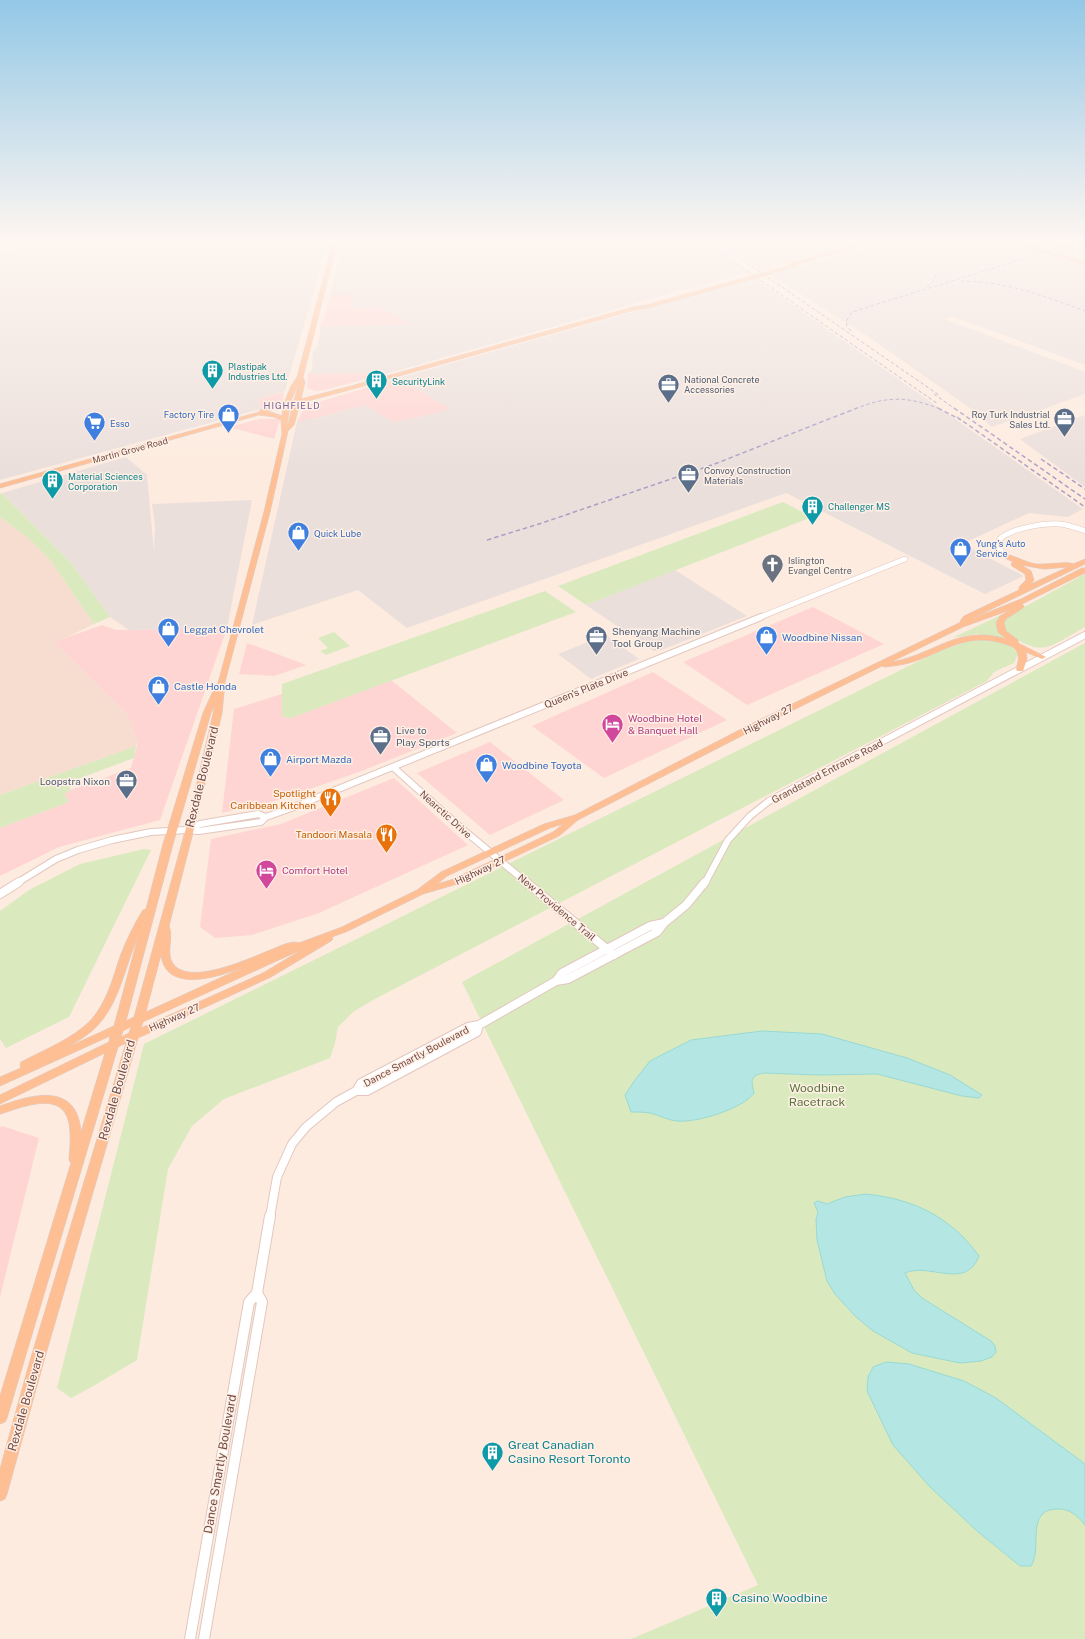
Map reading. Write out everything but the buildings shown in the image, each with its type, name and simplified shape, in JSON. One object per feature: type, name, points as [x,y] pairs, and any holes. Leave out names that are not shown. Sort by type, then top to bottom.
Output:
[{"type":"main road","name":"Rexdale Boulevard","points":[[0,1418],[118,1029],[172,830],[207,713],[221,682],[267,512],[286,430],[284,424],[287,406],[294,382],[300,377],[315,319]]},
{"type":"main road","name":"Martin Grove Road","points":[[0,486],[267,413],[328,392],[351,388],[594,319]]},
{"type":"main road","name":"Rexdale Boulevard","points":[[286,430],[291,425],[296,403],[306,390],[300,377]]},
{"type":"main road","name":"Martin Grove Road","points":[[296,403],[346,391],[351,388]]},
{"type":"main road","points":[[306,390],[328,392]]},
{"type":"main road","points":[[259,414],[275,415],[285,420]]},
{"type":"main road","points":[[1003,555],[1021,564],[1034,566],[1055,567],[1085,560]]},
{"type":"main road","points":[[1003,555],[1028,574],[1030,580],[1028,585],[1005,600]]},
{"type":"main road","name":"Highway 27","points":[[960,625],[967,618],[1085,560]]},
{"type":"main road","name":"Highway 27","points":[[0,1080],[118,1029],[318,939],[345,929],[420,892],[454,882],[556,834],[578,817],[754,726],[960,625],[976,621],[1046,590],[1085,570]]},
{"type":"main road","points":[[1022,648],[1006,635],[1001,628],[1000,623],[1016,608],[1046,590]]},
{"type":"main road","points":[[872,668],[906,661],[963,638],[985,637],[1011,643],[1042,657]]},
{"type":"main road","points":[[1011,643],[1023,654],[1024,657],[1020,669]]},
{"type":"main road","name":"Rexdale Boulevard","points":[[0,1494],[36,1364],[134,1035],[190,829],[218,713],[221,682]]},
{"type":"main road","name":"Highway 27","points":[[420,892],[444,874],[547,826],[578,817]]},
{"type":"main road","points":[[0,1080],[93,1024],[105,1007],[116,984],[131,942],[154,897]]},
{"type":"main road","points":[[164,924],[167,936],[165,952],[169,966],[180,974],[196,976],[223,971],[282,948],[318,939]]},
{"type":"main road","name":"Highway 27","points":[[0,1100],[113,1044],[267,975],[301,957],[345,929]]},
{"type":"main road","points":[[0,1110],[43,1098],[58,1101],[64,1105],[71,1114],[75,1131],[75,1169]]},
{"type":"street","points":[[1003,555],[999,549],[1001,538],[1042,524],[1055,524],[1085,531]]},
{"type":"street","name":"Queen's Plate Drive","points":[[0,894],[65,855],[107,842],[172,830],[190,829],[199,831],[261,822],[266,817],[294,808],[656,659],[905,559]]},
{"type":"street","name":"Grandstand Entrance Road","points":[[607,949],[650,926],[664,923],[686,904],[696,894],[728,840],[737,828],[770,800],[1085,635]]},
{"type":"street","name":"Nearctic Drive","points":[[393,767],[490,853],[500,860]]},
{"type":"street","name":"New Providence Trail","points":[[500,860],[614,955]]},
{"type":"street","name":"Dance Smartly Boulevard","points":[[190,1639],[249,1302],[257,1293],[277,1177],[292,1144],[311,1122],[336,1102],[356,1091],[368,1091],[477,1032],[479,1026],[556,981],[568,979],[657,932],[664,923]]},
{"type":"street","name":"Dance Smartly Boulevard","points":[[556,981],[562,973],[607,949]]},
{"type":"street","name":"Dance Smartly Boulevard","points":[[204,1639],[262,1302],[257,1293]]},
{"type":"shaded area","points":[[0,319],[305,319],[285,391],[259,399],[261,409],[0,480]]},
{"type":"shaded area","points":[[324,319],[403,319],[413,325],[320,326]]},
{"type":"shaded area","points":[[402,319],[578,319],[389,373],[308,374],[312,370],[313,351],[317,347],[320,326],[412,325]]},
{"type":"shaded area","points":[[607,319],[813,319],[1083,509],[1068,517],[1029,513],[962,544],[1024,576],[985,594],[786,493],[407,628],[358,590],[252,625],[297,422],[365,405],[393,422],[450,409],[399,378]]},
{"type":"shaded area","points":[[841,319],[945,319],[1085,372],[1085,394],[992,427],[970,408],[869,337]]},
{"type":"shaded area","points":[[961,319],[1085,319],[1085,365]]},
{"type":"shaded area","points":[[389,373],[324,390],[316,391],[307,388],[308,374]]},
{"type":"shaded area","points":[[399,378],[451,409],[393,422],[365,405],[297,422],[305,406]]},
{"type":"shaded area","points":[[284,392],[282,403],[261,409],[259,399]]},
{"type":"shaded area","points":[[1085,415],[1085,487],[1020,439]]},
{"type":"shaded area","points":[[260,419],[280,420],[274,439],[229,427]]},
{"type":"shaded area","points":[[126,457],[147,475],[154,552],[155,525],[152,504],[252,500],[227,628],[129,630],[110,617],[71,563],[2,493]]},
{"type":"shaded area","points":[[0,517],[28,538],[50,560],[94,624],[55,643],[127,714],[138,742],[136,746],[0,795]]},
{"type":"shaded area","points":[[675,570],[747,616],[659,651],[654,651],[586,605]]},
{"type":"shaded area","points":[[813,607],[884,644],[747,705],[683,662]]},
{"type":"shaded area","points":[[102,625],[116,630],[227,628],[160,820],[59,847],[0,876],[0,828],[69,802],[64,794],[71,790],[131,768],[138,742],[127,714],[54,642]]},
{"type":"shaded area","points":[[606,635],[639,659],[591,679],[558,654]]},
{"type":"shaded area","points":[[247,643],[306,665],[274,676],[239,674]]},
{"type":"shaded area","points":[[653,672],[727,720],[604,778],[532,726]]},
{"type":"shaded area","points":[[391,680],[457,733],[359,772],[275,801],[222,813],[234,709],[282,694],[282,717],[291,718]]},
{"type":"shaded area","points":[[490,742],[564,800],[490,835],[417,773]]},
{"type":"shaded area","points":[[394,778],[468,845],[319,913],[252,935],[215,938],[200,927],[211,839],[281,824]]},
{"type":"shaded area","points":[[2,1126],[39,1138],[0,1297],[0,1127]]},
{"type":"green space","points":[[2,493],[71,563],[110,617],[94,624],[50,560],[28,538],[0,517],[0,494]]},
{"type":"green space","points":[[783,502],[812,517],[586,605],[558,586]]},
{"type":"green space","points":[[1085,574],[1085,627],[1053,645],[1045,647],[1029,645],[1005,632],[1004,621],[1015,612]]},
{"type":"green space","points":[[545,591],[576,612],[291,718],[282,717],[282,684]]},
{"type":"green space","points":[[1003,614],[998,621],[997,627],[999,633],[1006,639],[976,634],[952,638]]},
{"type":"green space","points":[[334,632],[350,646],[326,655],[320,651],[328,648],[318,638]]},
{"type":"green space","points":[[980,639],[1001,642],[1011,646],[1018,654],[1014,663],[994,672],[987,681],[373,1000],[353,1012],[338,1027],[330,1058],[224,1099],[192,1126],[168,1169],[137,1360],[71,1398],[57,1388],[144,1044],[935,653],[968,641]]},
{"type":"green space","name":"Woodbine Racetrack","points":[[1085,643],[1085,1639],[631,1639],[758,1585],[462,982]]},
{"type":"green space","points":[[136,746],[134,758],[67,783],[71,790],[64,794],[69,802],[0,828],[0,795]]},
{"type":"green space","points":[[144,849],[151,850],[69,1017],[6,1048],[0,1039],[0,911],[29,890],[80,864]]},
{"type":"water","points":[[762,1031],[822,1034],[907,1058],[950,1075],[982,1095],[979,1098],[962,1096],[877,1074],[818,1075],[764,1073],[754,1077],[752,1085],[754,1093],[748,1099],[718,1114],[696,1120],[677,1121],[650,1113],[631,1112],[625,1095],[650,1061],[691,1040]]},
{"type":"water","points":[[866,1194],[899,1200],[915,1205],[929,1212],[956,1230],[979,1256],[973,1266],[965,1272],[956,1274],[925,1271],[905,1273],[914,1290],[922,1298],[991,1341],[995,1346],[996,1352],[992,1357],[981,1361],[960,1363],[912,1353],[873,1331],[855,1316],[835,1294],[827,1281],[817,1240],[816,1219],[818,1212],[814,1203],[818,1201],[827,1204],[845,1197]]},
{"type":"water","points":[[886,1362],[909,1364],[964,1381],[996,1398],[1085,1464],[1085,1525],[1074,1514],[1067,1510],[1048,1510],[1042,1515],[1038,1522],[1036,1530],[1036,1549],[1031,1566],[1020,1566],[977,1531],[930,1487],[893,1445],[867,1391],[868,1377],[873,1367]]},
{"type":"railway","points":[[817,319],[938,404]]},
{"type":"railway","points":[[829,319],[939,395]]},
{"type":"railway","points":[[848,319],[846,322],[847,326],[851,331]]},
{"type":"railway","points":[[934,394],[955,409]]},
{"type":"railway","points":[[855,409],[877,402],[897,399],[918,402],[940,409]]},
{"type":"railway","points":[[487,540],[542,523],[712,465],[857,408]]},
{"type":"railway","points":[[954,408],[1085,499]]},
{"type":"railway","points":[[940,409],[961,420]]},
{"type":"railway","points":[[957,417],[1085,507]]},
{"type":"railway","points":[[1041,459],[1085,489]]},
{"type":"place","name":"Plastipak Industries Ltd.","points":[[212,390]]},
{"type":"place","name":"SecurityLink","points":[[377,400]]},
{"type":"place","name":"National Concrete Accessories","points":[[669,404]]},
{"type":"place","name":"Factory Tire","points":[[229,434]]},
{"type":"place","name":"Roy Turk Industrial Sales Ltd.","points":[[1065,438]]},
{"type":"place","name":"Esso","points":[[94,442]]},
{"type":"place","name":"Convoy Construction Materials","points":[[689,494]]},
{"type":"place","name":"Material Sciences Corporation","points":[[52,500]]},
{"type":"place","name":"Challenger MS","points":[[812,526]]},
{"type":"place","name":"Quick Lube","points":[[298,552]]},
{"type":"place","name":"Yung’s Auto Service","points":[[961,568]]},
{"type":"place","name":"Islington Evangel Centre","points":[[773,584]]},
{"type":"place","name":"Leggat Chevrolet","points":[[168,648]]},
{"type":"place","name":"Shenyang Machine Tool Group","points":[[597,656]]},
{"type":"place","name":"Woodbine Nissan","points":[[766,656]]},
{"type":"place","name":"Castle Honda","points":[[159,706]]},
{"type":"place","name":"Woodbine Hotel & Banquet Hall","points":[[612,744]]},
{"type":"place","name":"Live to Play Sports","points":[[380,756]]},
{"type":"place","name":"Airport Mazda","points":[[271,778]]},
{"type":"place","name":"Woodbine Toyota","points":[[486,784]]},
{"type":"place","name":"Loopstra Nixon","points":[[126,800]]},
{"type":"place","name":"Spotlight Caribbean Kitchen","points":[[331,818]]},
{"type":"place","name":"Tandoori Masala","points":[[387,854]]},
{"type":"place","name":"Comfort Hotel","points":[[266,890]]},
{"type":"place","name":"Great Canadian Casino Resort Toronto","points":[[493,1472]]},
{"type":"place","name":"Casino Woodbine","points":[[716,1618]]},
{"type":"district","name":"HIGHFIELD","points":[[292,405]]}]
